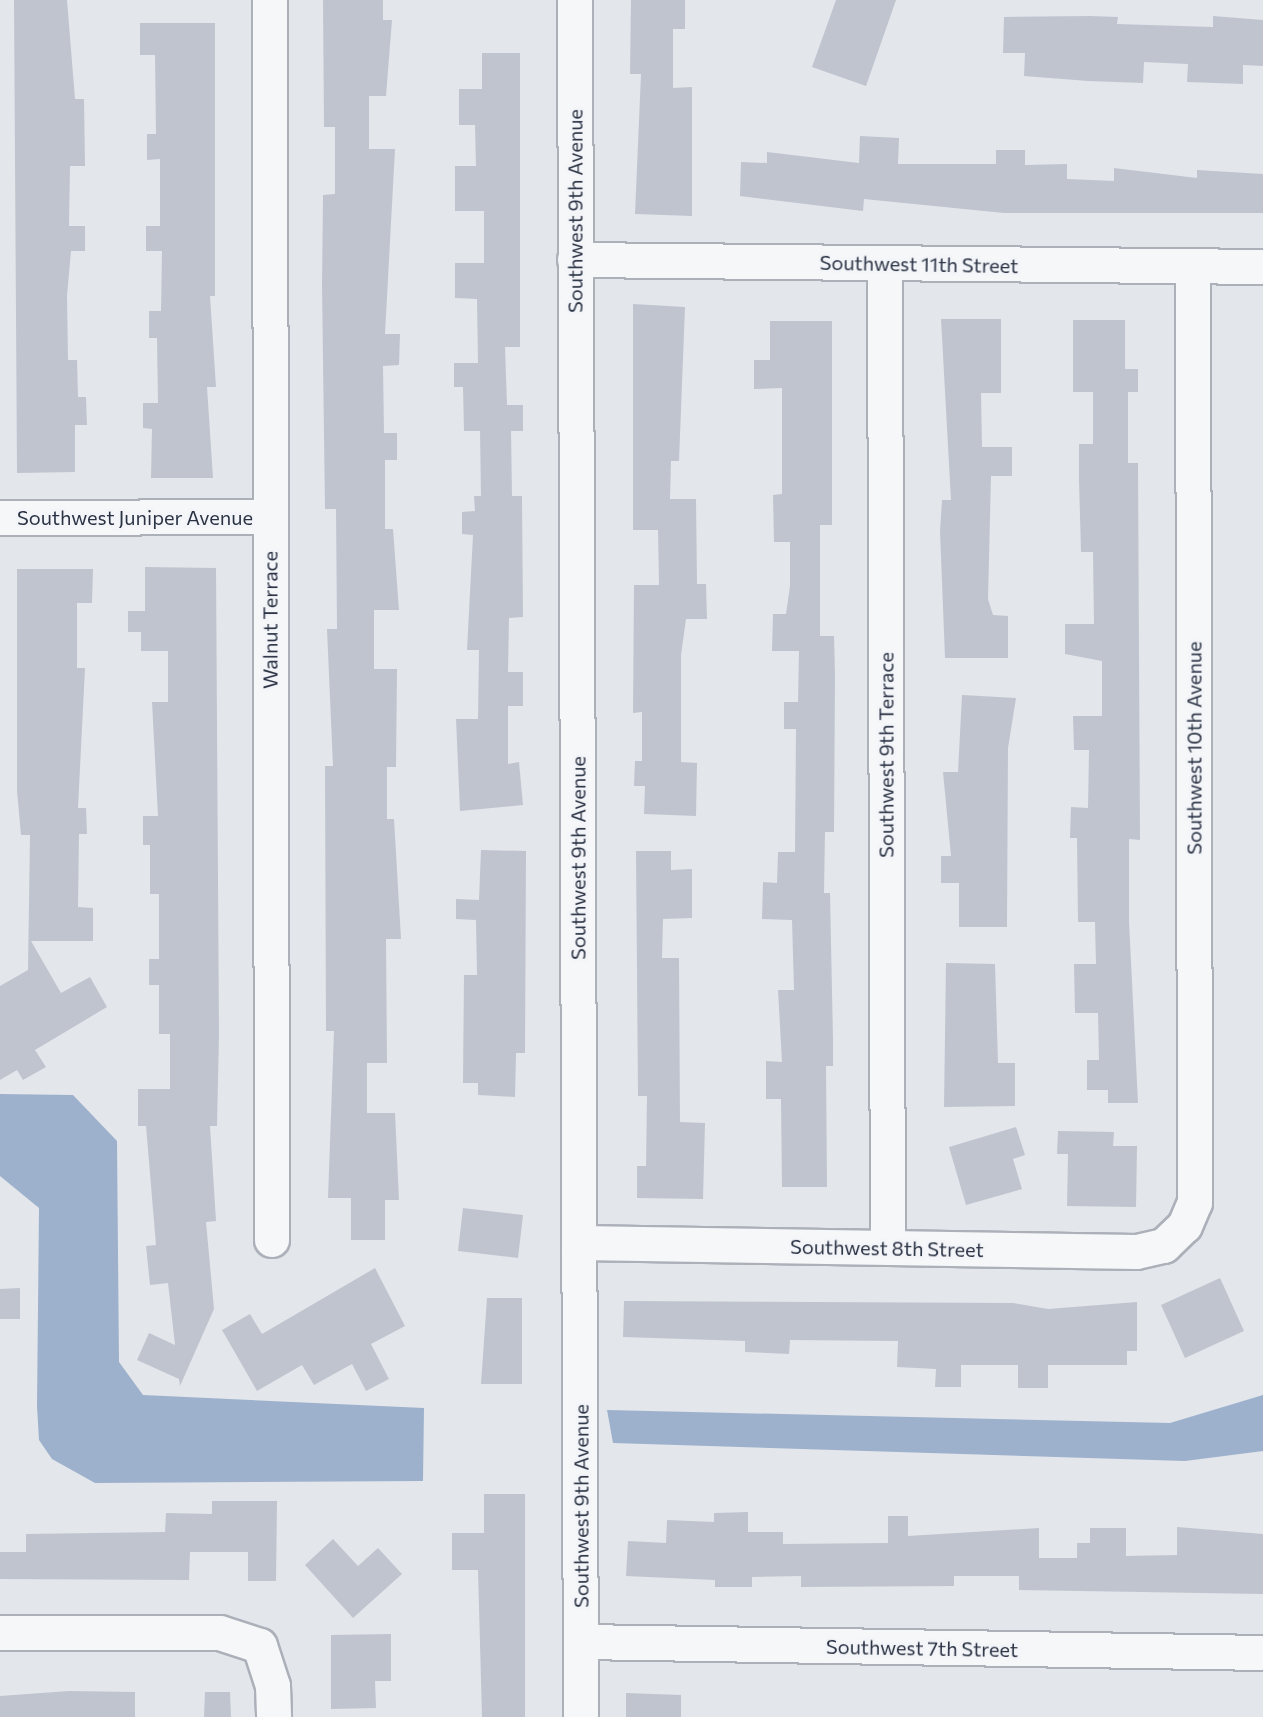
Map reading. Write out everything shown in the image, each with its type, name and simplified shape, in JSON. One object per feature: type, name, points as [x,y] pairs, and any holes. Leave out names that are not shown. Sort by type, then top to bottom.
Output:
[{"type":"street","name":"Walnut Terrace","points":[[270,0],[272,1240]]},
{"type":"street","name":"Southwest 9th Avenue","points":[[575,0],[581,1717]]},
{"type":"street","name":"Southwest 11th Street","points":[[575,260],[1263,267]]},
{"type":"street","name":"Southwest 9th Terrace","points":[[885,263],[888,1248]]},
{"type":"street","name":"Southwest 10th Avenue","points":[[1185,1226],[1195,1203],[1193,268]]},
{"type":"street","name":"Southwest Juniper Avenue","points":[[0,518],[270,517]]},
{"type":"street","name":"Southwest 8th Street","points":[[580,1243],[1137,1252],[1164,1246],[1185,1226]]},
{"type":"street","points":[[0,1633],[220,1633],[260,1646],[273,1686],[274,1717]]},
{"type":"street","name":"Southwest 7th Street","points":[[581,1642],[1263,1653]]},
{"type":"water","points":[[0,1094],[73,1095],[117,1141],[119,1362],[143,1395],[424,1408],[423,1481],[95,1483],[52,1459],[39,1440],[37,1406],[39,1208],[0,1176]]},
{"type":"water","points":[[1263,1395],[1263,1451],[1185,1461],[613,1443],[607,1410],[1170,1423]]},
{"type":"building","points":[[14,0],[67,0],[75,99],[84,99],[85,166],[70,166],[69,226],[85,226],[85,251],[71,251],[67,296],[68,360],[77,360],[78,397],[86,397],[87,425],[75,425],[75,472],[17,473]]},
{"type":"building","points":[[323,0],[383,0],[383,20],[392,20],[386,96],[369,96],[369,149],[395,149],[385,334],[400,334],[399,365],[383,366],[384,433],[397,433],[397,460],[385,460],[385,529],[393,529],[399,610],[374,610],[374,669],[397,669],[396,767],[387,767],[387,819],[394,819],[401,939],[386,939],[387,1063],[367,1063],[367,1113],[395,1113],[399,1200],[385,1200],[385,1240],[351,1240],[351,1198],[328,1198],[334,1031],[326,1031],[325,766],[333,766],[327,629],[337,629],[336,509],[325,509],[322,286],[323,195],[335,194],[335,127],[324,127]]},
{"type":"building","points":[[631,0],[685,0],[685,29],[673,29],[673,88],[692,87],[692,216],[635,214],[641,74],[630,74]]},
{"type":"building","points":[[836,0],[896,0],[866,86],[812,67]]},
{"type":"building","points":[[1213,16],[1263,20],[1263,66],[1243,65],[1243,84],[1187,82],[1188,64],[1144,62],[1143,83],[1088,81],[1024,76],[1025,53],[1003,53],[1004,17],[1118,17],[1117,24],[1213,27]]},
{"type":"building","points":[[140,23],[215,23],[215,296],[210,296],[216,387],[207,387],[213,478],[151,478],[152,429],[143,428],[143,403],[158,403],[157,338],[149,338],[149,311],[161,311],[162,251],[146,251],[146,226],[160,226],[160,159],[147,160],[147,134],[156,134],[155,55],[140,55]]},
{"type":"building","points":[[482,53],[520,53],[520,347],[505,347],[507,405],[523,405],[523,431],[511,431],[512,496],[522,496],[523,617],[509,618],[508,672],[523,672],[523,706],[508,706],[508,764],[519,762],[523,805],[460,811],[456,719],[478,719],[479,650],[467,650],[473,535],[462,534],[462,512],[475,511],[474,496],[481,496],[480,431],[464,431],[463,387],[454,387],[454,363],[478,363],[477,299],[455,298],[455,263],[484,263],[484,211],[455,211],[455,166],[476,166],[475,125],[459,125],[459,89],[482,89]]},
{"type":"building","points":[[860,136],[899,138],[898,164],[996,164],[996,150],[1025,150],[1025,165],[1067,164],[1067,179],[1114,181],[1114,168],[1197,178],[1197,170],[1263,174],[1263,213],[1004,213],[864,199],[863,211],[740,196],[741,162],[767,163],[767,152],[859,163]]},
{"type":"building","points":[[633,304],[685,307],[679,461],[671,461],[670,499],[696,499],[697,584],[706,584],[707,619],[686,619],[681,655],[681,762],[697,763],[696,816],[644,814],[645,786],[634,786],[635,761],[642,761],[642,712],[633,713],[634,585],[659,585],[658,530],[633,530]]},
{"type":"building","points":[[941,319],[1001,319],[1001,393],[981,393],[982,447],[1012,447],[1012,476],[991,476],[988,599],[993,615],[1008,616],[1008,658],[945,658],[940,531],[942,500],[951,500]]},
{"type":"building","points":[[1073,320],[1125,320],[1125,369],[1138,369],[1138,392],[1128,392],[1128,463],[1138,463],[1140,840],[1129,839],[1129,921],[1138,1103],[1108,1103],[1108,1090],[1087,1090],[1087,1060],[1099,1060],[1098,1013],[1075,1013],[1074,964],[1096,964],[1095,922],[1078,922],[1077,838],[1070,838],[1071,807],[1088,808],[1089,750],[1074,750],[1073,716],[1102,716],[1102,661],[1065,654],[1065,624],[1094,624],[1093,552],[1081,552],[1079,480],[1079,444],[1093,444],[1093,392],[1073,392]]},
{"type":"building","points":[[770,321],[832,321],[832,525],[820,525],[820,636],[834,636],[835,676],[834,832],[825,832],[824,893],[830,893],[833,1040],[833,1066],[826,1066],[827,1187],[782,1187],[781,1099],[766,1099],[766,1061],[782,1062],[778,990],[794,990],[792,920],[762,919],[763,882],[777,883],[778,852],[795,852],[796,729],[784,729],[784,702],[798,702],[799,651],[772,651],[773,614],[786,614],[790,586],[790,542],[774,542],[773,495],[782,494],[782,388],[754,389],[754,360],[770,360]]},
{"type":"building","points":[[145,567],[216,568],[219,1034],[217,1126],[210,1126],[216,1221],[206,1222],[214,1309],[180,1386],[179,1379],[137,1360],[149,1333],[175,1345],[168,1283],[150,1285],[146,1246],[156,1245],[146,1126],[138,1126],[138,1089],[170,1089],[170,1034],[159,1034],[159,985],[149,985],[149,959],[159,959],[159,894],[150,894],[150,845],[143,845],[143,816],[158,816],[152,702],[168,702],[168,651],[141,651],[141,632],[128,632],[128,611],[145,611]]},
{"type":"building","points":[[17,569],[93,569],[92,603],[77,603],[77,668],[85,668],[78,808],[86,808],[87,834],[79,834],[78,907],[93,908],[93,941],[31,941],[61,993],[90,977],[107,1007],[35,1050],[46,1067],[23,1080],[17,1070],[0,1080],[0,986],[28,970],[30,835],[21,835],[17,791]]},
{"type":"building","points":[[962,695],[1016,698],[1008,748],[1007,927],[959,927],[959,883],[941,883],[941,856],[951,856],[943,772],[958,772]]},
{"type":"building","points":[[481,850],[526,851],[525,1053],[516,1053],[515,1097],[478,1095],[478,1083],[463,1083],[464,975],[477,975],[476,920],[456,919],[456,899],[479,900]]},
{"type":"building","points":[[636,851],[671,851],[671,870],[692,869],[692,918],[663,919],[662,958],[679,958],[680,1122],[705,1123],[703,1199],[637,1198],[637,1166],[646,1166],[647,1096],[638,1096]]},
{"type":"building","points":[[946,963],[995,964],[998,1063],[1015,1063],[1015,1106],[944,1107]]},
{"type":"building","points":[[1016,1127],[1025,1155],[1013,1159],[1022,1189],[966,1205],[949,1147]]},
{"type":"building","points":[[1058,1131],[1114,1132],[1113,1146],[1137,1146],[1136,1207],[1067,1206],[1068,1154],[1057,1154]]},
{"type":"building","points":[[463,1208],[523,1215],[518,1258],[458,1251]]},
{"type":"building","points":[[375,1268],[405,1326],[371,1344],[389,1379],[366,1391],[352,1364],[314,1385],[302,1365],[257,1391],[222,1330],[250,1314],[262,1334]]},
{"type":"building","points":[[1220,1278],[1244,1331],[1185,1358],[1161,1305]]},
{"type":"building","points":[[20,1288],[20,1319],[0,1319],[0,1289]]},
{"type":"building","points":[[487,1298],[522,1298],[522,1384],[481,1384]]},
{"type":"building","points":[[624,1301],[1013,1303],[1048,1309],[1137,1302],[1137,1351],[1127,1351],[1127,1365],[1048,1365],[1048,1388],[1018,1388],[1018,1365],[961,1365],[961,1387],[935,1387],[936,1369],[897,1367],[898,1341],[790,1340],[789,1354],[745,1352],[745,1341],[623,1337]]},
{"type":"building","points":[[484,1494],[525,1494],[525,1717],[482,1717],[478,1570],[452,1570],[452,1533],[484,1533]]},
{"type":"building","points":[[212,1501],[277,1501],[276,1581],[248,1581],[248,1552],[190,1552],[189,1580],[0,1579],[0,1552],[26,1552],[26,1534],[165,1532],[166,1513],[212,1514]]},
{"type":"building","points":[[748,1512],[748,1532],[783,1532],[783,1544],[888,1543],[888,1516],[908,1516],[908,1536],[1039,1528],[1039,1558],[1077,1558],[1077,1543],[1090,1543],[1090,1528],[1126,1528],[1126,1556],[1177,1555],[1177,1527],[1263,1534],[1263,1594],[1019,1590],[1019,1576],[954,1576],[954,1586],[801,1587],[801,1576],[752,1577],[752,1587],[715,1587],[715,1580],[626,1576],[628,1541],[666,1543],[667,1520],[714,1522],[714,1513]]},
{"type":"building","points":[[333,1539],[358,1566],[378,1548],[402,1574],[353,1618],[305,1565]]},
{"type":"building","points":[[391,1634],[391,1681],[375,1681],[376,1708],[331,1709],[331,1635]]},
{"type":"building","points":[[69,1691],[135,1692],[135,1717],[0,1717],[0,1696]]},
{"type":"building","points":[[205,1692],[230,1692],[231,1717],[204,1717]]},
{"type":"building","points":[[626,1693],[681,1695],[681,1717],[626,1717]]}]
